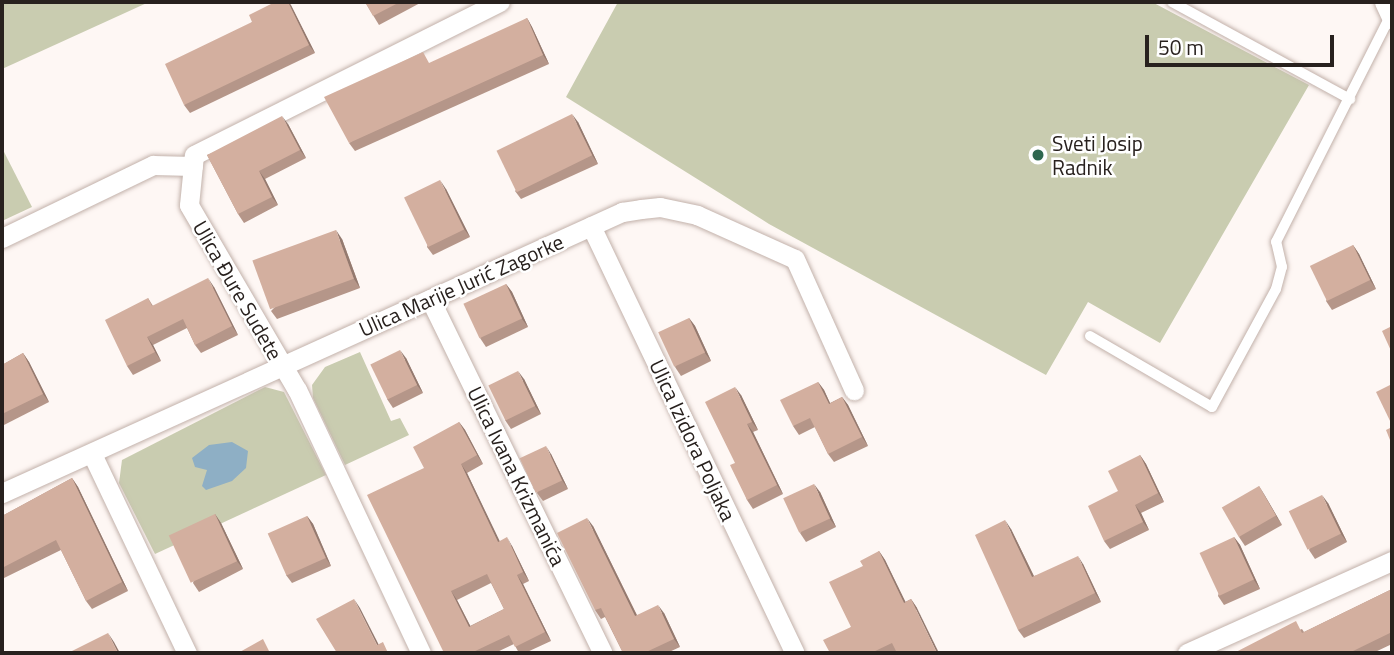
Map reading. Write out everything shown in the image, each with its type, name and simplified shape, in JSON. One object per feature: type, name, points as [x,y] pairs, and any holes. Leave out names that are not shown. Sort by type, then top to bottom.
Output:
[{"type":"street","points":[[2,238],[153,165],[193,166],[194,155],[500,2]]},
{"type":"street","name":"Ulica Đure Sudete","points":[[193,166],[189,205],[283,366],[421,653]]},
{"type":"street","name":"Ulica Marije Jurić Zagorke","points":[[2,494],[622,212],[680,209],[795,259],[854,390]]},
{"type":"street","name":"Ulica Izidora Poljaka","points":[[591,226],[795,653]]},
{"type":"street","name":"Ulica Ivana Krizmanića","points":[[430,299],[603,653]]},
{"type":"street","points":[[92,454],[187,653]]},
{"type":"street","points":[[1187,653],[1392,561]]},
{"type":"lane","points":[[1172,2],[1350,99]]},
{"type":"lane","points":[[1090,336],[1212,407],[1276,289],[1282,267],[1276,242],[1350,99],[1389,12]]},
{"type":"green space","points":[[2,2],[149,2],[2,69]]},
{"type":"green space","name":"Sveti Josip Radnik","points":[[618,2],[1152,2],[1309,85],[1160,343],[1088,302],[1046,375],[769,224],[566,97]]},
{"type":"green space","points":[[2,148],[32,207],[2,221]]},
{"type":"green space","points":[[360,352],[391,421],[400,418],[409,435],[345,465],[313,398],[312,385],[325,367]]},
{"type":"green space","points":[[265,387],[284,392],[326,475],[155,554],[119,483],[122,460]]},
{"type":"water","points":[[232,442],[248,451],[246,468],[232,481],[206,490],[202,486],[207,470],[195,467],[192,458],[209,445]]},
{"type":"building","points":[[275,2],[288,2],[309,45],[184,105],[165,64],[252,22],[249,15]]},
{"type":"building","points":[[365,2],[400,2],[373,16]]},
{"type":"building","points":[[527,18],[543,55],[349,143],[324,97],[423,52],[429,63]]},
{"type":"building","points":[[572,114],[592,155],[517,192],[497,151]]},
{"type":"building","points":[[282,116],[300,150],[259,171],[272,197],[238,214],[207,155]]},
{"type":"building","points":[[440,180],[464,229],[428,247],[404,198]]},
{"type":"building","points":[[336,230],[354,279],[270,309],[252,260]]},
{"type":"building","points":[[1353,245],[1370,280],[1327,301],[1310,266]]},
{"type":"building","points":[[208,278],[232,326],[195,345],[183,319],[147,337],[155,352],[127,366],[105,320],[148,298],[152,306]]},
{"type":"building","points":[[506,284],[522,318],[479,338],[463,304]]},
{"type":"building","points":[[689,318],[705,352],[674,367],[658,332]]},
{"type":"building","points":[[1392,326],[1392,353],[1382,331]]},
{"type":"building","points":[[400,350],[417,385],[387,400],[370,364]]},
{"type":"building","points":[[23,353],[43,394],[2,414],[2,365]]},
{"type":"building","points":[[518,371],[535,406],[505,421],[488,385]]},
{"type":"building","points":[[818,382],[829,404],[842,397],[862,437],[828,454],[810,418],[793,426],[780,400]]},
{"type":"building","points":[[1392,384],[1392,425],[1376,392]]},
{"type":"building","points":[[735,387],[752,422],[747,424],[777,485],[747,500],[730,465],[735,463],[705,402]]},
{"type":"building","points":[[459,422],[477,455],[461,464],[498,542],[507,537],[523,572],[517,575],[545,632],[515,647],[509,635],[471,653],[444,653],[367,495],[424,468],[413,447]],"holes":[[[487,574],[504,609],[469,627],[451,591]]]},
{"type":"building","points":[[1392,427],[1392,445],[1386,430]]},
{"type":"building","points":[[546,446],[562,480],[536,493],[520,458]]},
{"type":"building","points":[[1140,455],[1158,493],[1135,505],[1143,522],[1104,541],[1088,506],[1118,491],[1108,471]]},
{"type":"building","points":[[72,478],[122,582],[86,601],[56,540],[2,568],[2,516]]},
{"type":"building","points":[[814,484],[830,518],[799,533],[783,498]]},
{"type":"building","points":[[1259,486],[1276,515],[1239,537],[1222,508]]},
{"type":"building","points":[[1322,495],[1341,534],[1308,550],[1289,511]]},
{"type":"building","points":[[215,514],[237,561],[191,583],[169,536]]},
{"type":"building","points":[[307,516],[326,558],[286,576],[268,533]]},
{"type":"building","points":[[587,518],[635,616],[658,605],[674,639],[644,653],[623,653],[601,608],[595,610],[557,533]]},
{"type":"building","points":[[1005,520],[1032,577],[1078,556],[1095,593],[1018,630],[975,535]]},
{"type":"building","points":[[1234,537],[1254,580],[1219,596],[1200,553]]},
{"type":"building","points":[[879,551],[904,603],[911,599],[937,653],[897,653],[892,643],[871,653],[830,653],[823,640],[851,627],[829,582],[863,566],[860,561]]},
{"type":"building","points":[[1392,589],[1392,632],[1349,653],[1234,653],[1296,621],[1302,633]]},
{"type":"building","points":[[354,599],[377,645],[383,642],[388,653],[337,653],[316,619]]},
{"type":"building","points":[[108,633],[118,653],[68,653]]},
{"type":"building","points":[[263,639],[270,653],[238,653]]},
{"type":"place","name":"Sveti Josip Radnik","points":[[1038,155]]}]
